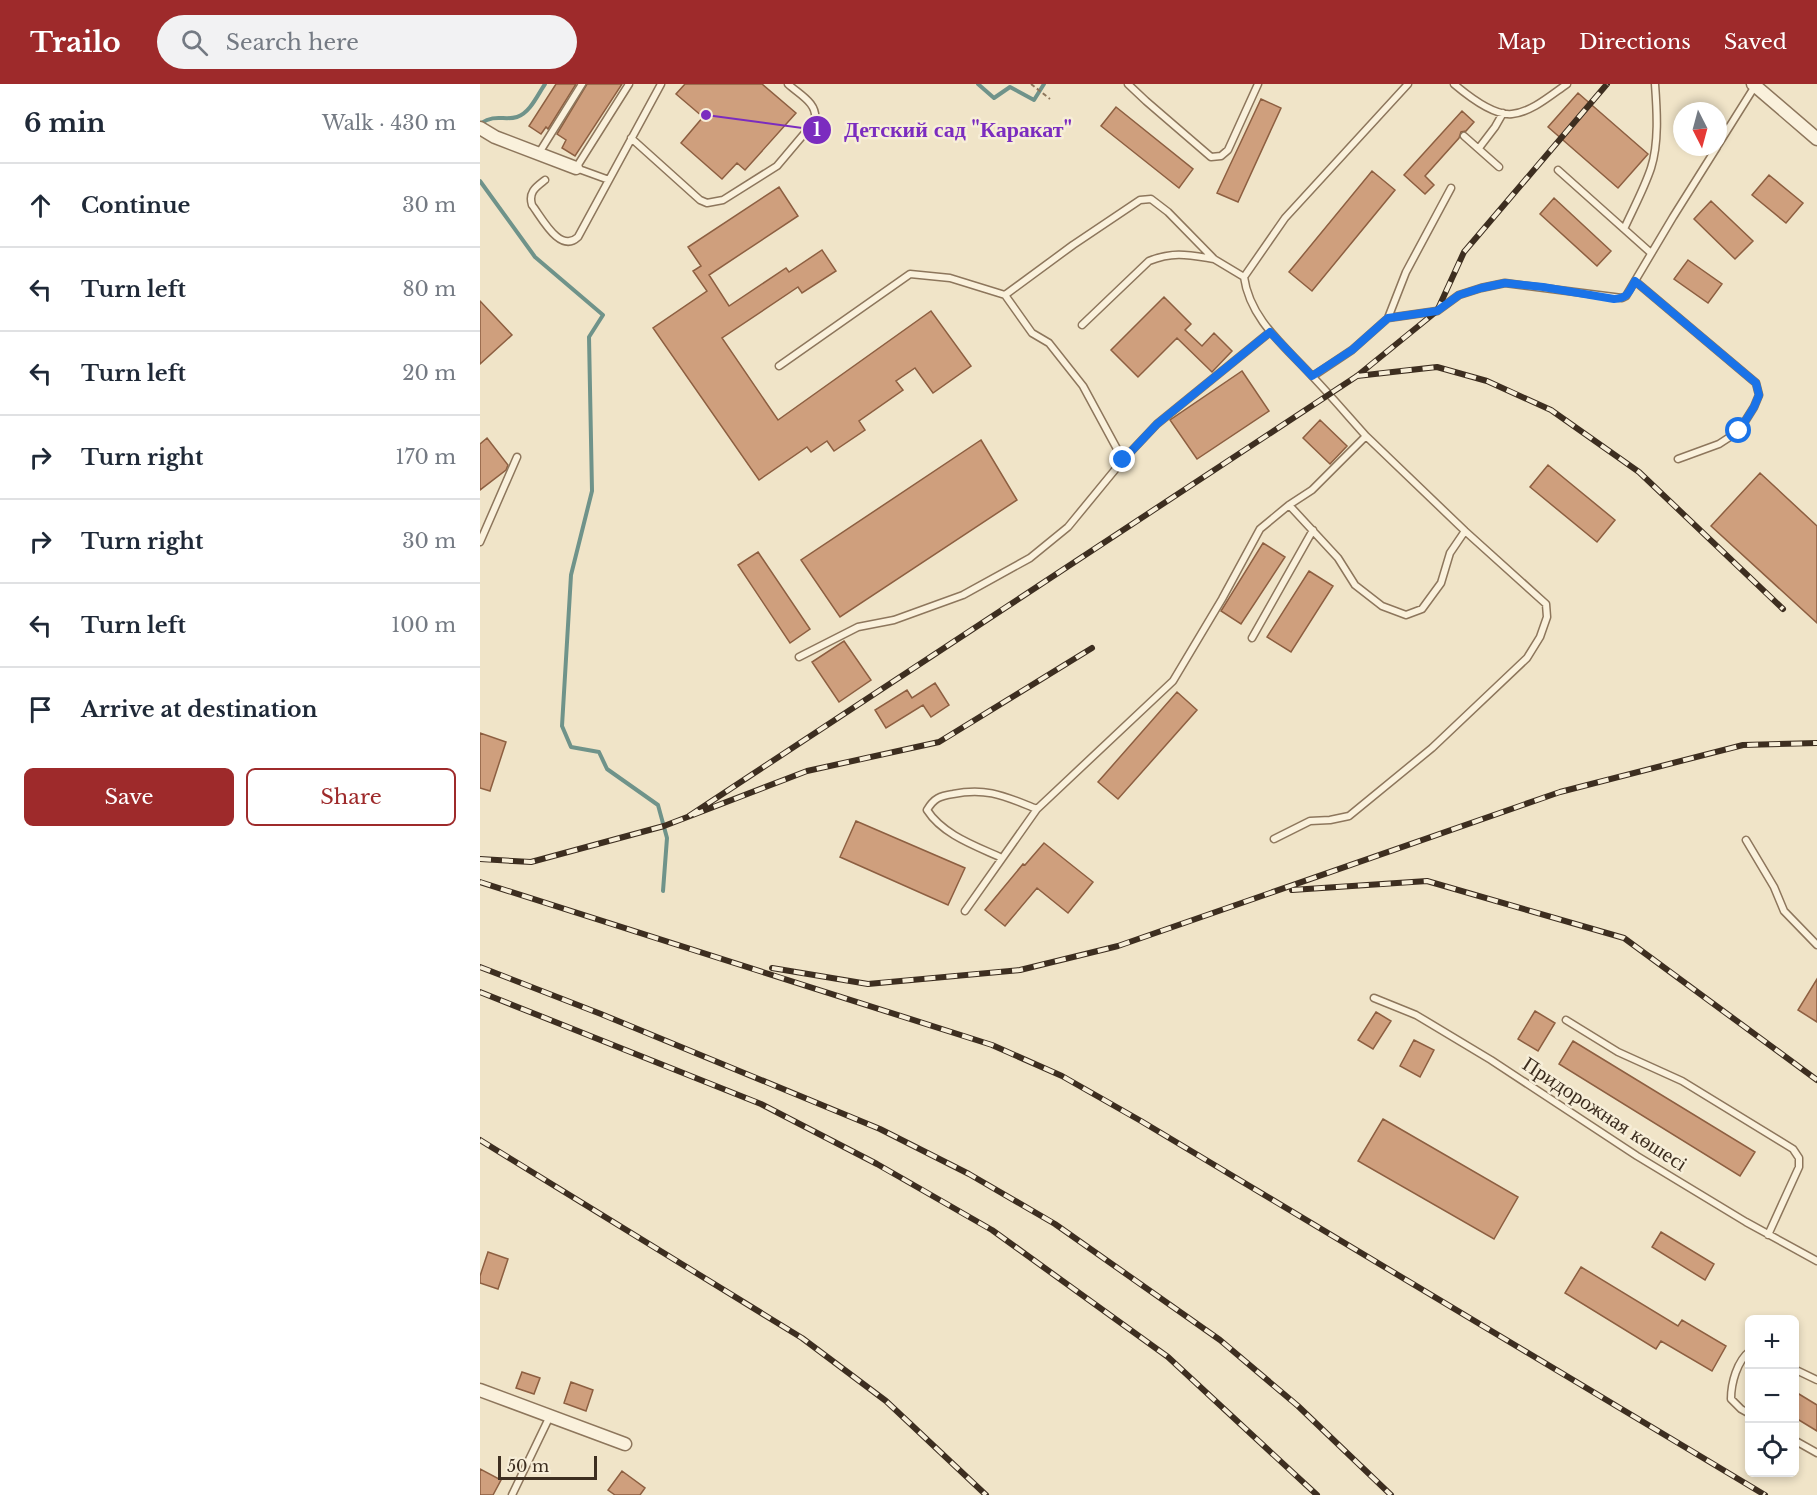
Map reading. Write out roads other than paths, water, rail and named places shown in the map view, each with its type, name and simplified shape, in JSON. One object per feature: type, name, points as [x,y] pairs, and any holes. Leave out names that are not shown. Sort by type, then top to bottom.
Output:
[{"type":"street","points":[[1755,85],[1817,139]]},
{"type":"street","points":[[480,128],[495,137],[576,168]]},
{"type":"street","points":[[480,1389],[625,1444]]},
{"type":"lane","points":[[539,154],[582,84]]},
{"type":"lane","points":[[609,180],[576,168],[629,84]]},
{"type":"lane","points":[[545,180],[531,194],[532,205],[558,239],[573,242],[578,237],[661,84]]},
{"type":"lane","points":[[632,138],[700,200],[707,203],[723,200],[777,166],[815,121],[817,113],[813,106],[788,84]]},
{"type":"lane","points":[[1128,84],[1211,157],[1221,156],[1228,150],[1258,84]]},
{"type":"lane","points":[[1274,839],[1311,821],[1349,816],[1432,748],[1527,658],[1547,617],[1546,604],[1465,531],[1366,436],[1270,332],[1251,304],[1246,291],[1244,277],[1286,218],[1408,84]]},
{"type":"lane","points":[[1454,84],[1494,111],[1512,114],[1533,107],[1567,84]]},
{"type":"lane","points":[[1624,229],[1651,168],[1655,144],[1655,84]]},
{"type":"lane","points":[[1727,130],[1755,85]]},
{"type":"lane","points":[[1479,148],[1503,113]]},
{"type":"lane","points":[[1464,136],[1499,167]]},
{"type":"lane","points":[[1388,318],[1437,311],[1459,295],[1505,283],[1614,299],[1626,296],[1711,156]]},
{"type":"lane","points":[[1558,170],[1651,253]]},
{"type":"lane","points":[[1312,376],[1352,350],[1388,318],[1406,272],[1451,188]]},
{"type":"lane","points":[[1005,296],[1073,245],[1140,200],[1145,199],[1151,199],[1168,212],[1214,259],[1244,277]]},
{"type":"lane","points":[[1082,325],[1149,261],[1163,255],[1184,254],[1214,259]]},
{"type":"lane","points":[[779,366],[910,274],[950,278],[1005,296],[1032,333],[1049,343],[1083,386],[1123,460]]},
{"type":"lane","points":[[1635,281],[1756,383],[1759,395],[1739,431],[1719,444],[1678,459]]},
{"type":"lane","points":[[799,657],[858,627],[894,620],[963,595],[1030,558],[1068,527],[1123,460],[1157,424],[1270,332]]},
{"type":"lane","points":[[965,911],[1037,809],[1173,681],[1260,529],[1289,505],[1312,490],[1366,436]]},
{"type":"lane","points":[[480,542],[517,457]]},
{"type":"lane","points":[[1289,505],[1338,558],[1355,585],[1382,606],[1406,615],[1422,609],[1441,583],[1450,553],[1465,531]]},
{"type":"lane","points":[[1252,638],[1313,530]]},
{"type":"lane","points":[[1002,858],[956,836],[933,821],[927,810],[932,801],[939,796],[971,790],[997,793],[1037,809]]},
{"type":"lane","points":[[1746,840],[1774,887],[1784,911],[1817,945]]},
{"type":"lane","name":"Придорожная көшесі","points":[[1374,998],[1416,1015],[1491,1060],[1637,1156],[1817,1262]]},
{"type":"lane","points":[[1566,1020],[1618,1052],[1682,1081],[1793,1149],[1799,1158],[1799,1167],[1768,1235]]},
{"type":"lane","points":[[1745,1354],[1742,1357],[1731,1389],[1731,1399],[1745,1412]]},
{"type":"lane","points":[[1799,1371],[1817,1380]]},
{"type":"lane","points":[[512,1495],[550,1416]]},
{"type":"lane","points":[[1799,1443],[1817,1453]]},
{"type":"waterway","points":[[480,124],[495,118],[512,118],[522,115],[545,84]]},
{"type":"waterway","points":[[978,84],[994,98],[1010,87],[1034,100],[1044,84]]},
{"type":"waterway","points":[[480,181],[535,257],[603,315],[589,337],[592,491],[571,575],[562,726],[571,747],[599,752],[607,769],[658,805],[667,838],[663,891]]},
{"type":"railway","points":[[689,816],[1357,376],[1437,311],[1464,252],[1607,84]]},
{"type":"railway","points":[[1357,376],[1437,367],[1487,381],[1551,410],[1639,472],[1783,609]]},
{"type":"railway","points":[[480,859],[531,862],[664,826],[807,771],[939,742],[1092,648]]},
{"type":"railway","points":[[772,968],[868,984],[1020,970],[1118,946],[1560,792],[1743,745],[1817,743]]},
{"type":"railway","points":[[1292,890],[1427,881],[1624,938],[1817,1080]]},
{"type":"railway","points":[[480,882],[992,1045],[1062,1076],[1765,1495]]},
{"type":"railway","points":[[480,967],[601,1014],[880,1129],[969,1174],[1055,1224],[1220,1340],[1298,1406],[1391,1495]]},
{"type":"railway","points":[[480,992],[761,1104],[877,1164],[992,1230],[1168,1357],[1317,1495]]},
{"type":"railway","points":[[480,1140],[802,1338],[886,1401],[986,1495]]},
{"type":"place","name":"Детский сад \"Каракат\"","points":[[706,115]]}]
